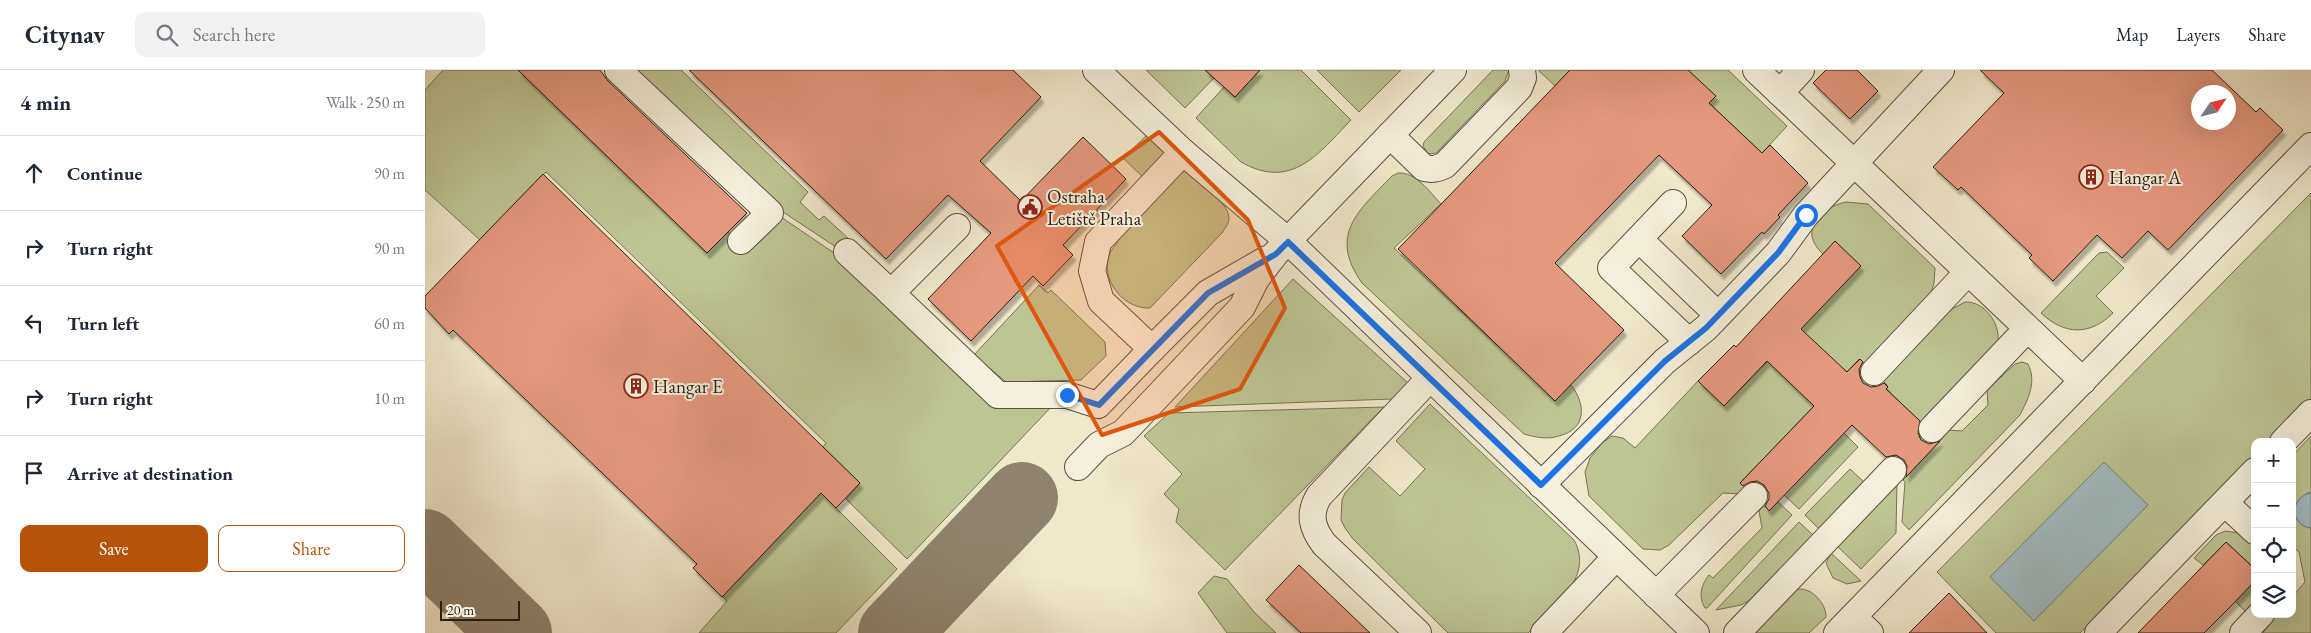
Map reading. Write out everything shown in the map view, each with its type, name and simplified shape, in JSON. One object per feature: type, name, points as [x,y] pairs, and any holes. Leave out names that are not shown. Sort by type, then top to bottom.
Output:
[{"type":"lane","points":[[618,70],[769,213],[741,242]]},
{"type":"lane","points":[[1096,70],[1282,248],[1431,378],[1696,633]]},
{"type":"lane","points":[[1078,467],[1099,445],[1123,433],[1130,426],[1242,307],[1256,279],[1282,248],[1453,70]]},
{"type":"lane","points":[[1390,135],[1424,168],[1431,170],[1445,165],[1519,88],[1523,78],[1522,70]]},
{"type":"lane","points":[[1756,70],[2083,381]]},
{"type":"lane","points":[[1780,93],[1801,70]]},
{"type":"lane","points":[[1541,485],[1665,361],[1718,316],[1778,253],[1806,215],[1941,70]]},
{"type":"lane","points":[[1853,628],[2083,381],[2311,146]]},
{"type":"lane","points":[[1152,349],[1101,301],[1092,271],[1098,242],[1183,152]]},
{"type":"lane","points":[[1673,203],[1611,268],[1689,342]]},
{"type":"lane","points":[[891,293],[957,227]]},
{"type":"lane","points":[[1639,238],[1718,316]]},
{"type":"lane","points":[[847,252],[998,395],[1067,395],[1099,405],[1208,293],[1282,248]]},
{"type":"lane","points":[[1874,372],[1968,272]]},
{"type":"lane","points":[[1932,428],[2027,329]]},
{"type":"lane","points":[[1418,633],[1324,544],[1315,532],[1312,518],[1314,505],[1319,496],[1431,378]]},
{"type":"lane","points":[[2287,438],[2311,413]]},
{"type":"lane","points":[[1737,633],[1893,470]]},
{"type":"lane","points":[[2098,633],[2251,475]]},
{"type":"lane","points":[[1656,595],[1754,496]]},
{"type":"lane","points":[[2225,503],[2252,528]]},
{"type":"lane","points":[[1544,633],[1616,557]]},
{"type":"lane","points":[[2243,633],[2257,618]]},
{"type":"highlighted area","points":[[1159,132],[1248,220],[1285,308],[1240,389],[1102,435],[997,246]]},
{"type":"green space","points":[[443,70],[518,70],[707,253],[728,232],[745,249],[778,215],[846,261],[996,405],[1053,405],[907,559],[846,499],[860,483],[823,447],[826,443],[546,172],[480,240],[425,190],[425,90]]},
{"type":"green space","points":[[633,70],[681,70],[808,192],[800,202],[819,220],[824,216],[851,241],[842,251],[780,210]]},
{"type":"green space","points":[[1146,70],[1205,70],[1214,78],[1185,108]]},
{"type":"green space","points":[[1260,70],[1301,70],[1351,120],[1316,155],[1290,170],[1275,172],[1259,170],[1241,162],[1196,118],[1224,87],[1235,97]]},
{"type":"green space","points":[[1317,70],[1401,70],[1359,112]]},
{"type":"green space","points":[[1493,70],[1509,70],[1505,81],[1436,153],[1428,154],[1423,146],[1424,142]]},
{"type":"green space","points":[[1538,70],[1570,70],[1555,86]]},
{"type":"green space","points":[[1688,70],[1728,70],[1787,126],[1762,153],[1709,103],[1715,96]]},
{"type":"green space","points":[[1146,136],[1149,136],[1166,151],[1147,181],[1123,158]]},
{"type":"green space","points":[[1174,170],[1187,170],[1205,186],[1224,206],[1228,212],[1229,220],[1222,233],[1150,308],[1141,307],[1124,300],[1113,286],[1107,268],[1108,259],[1119,239],[1120,228]]},
{"type":"green space","points":[[1398,173],[1416,179],[1441,204],[1394,248],[1555,400],[1571,385],[1579,400],[1581,415],[1575,428],[1568,433],[1550,438],[1524,434],[1362,283],[1352,266],[1348,251],[1348,237],[1351,225],[1368,201],[1392,176]]},
{"type":"green space","points":[[2311,193],[2311,400],[2273,438],[2251,438],[2251,460],[2080,633],[1996,633],[1937,572]]},
{"type":"green space","points":[[1846,202],[1868,204],[1935,268],[1931,293],[1865,364],[1859,359],[1741,482],[1746,489],[1741,494],[1723,493],[1669,545],[1660,550],[1643,549],[1589,496],[1585,472],[1590,458],[1602,443],[1612,436],[1623,438],[1635,448],[1698,381],[1724,406],[1861,266],[1835,242],[1823,254],[1812,237],[1812,229],[1820,215],[1827,209]]},
{"type":"green space","points":[[2107,252],[2124,268],[2096,296],[2113,313],[2095,326],[2077,330],[2059,326],[2041,313],[2099,253]]},
{"type":"green space","points":[[1293,279],[1408,383],[1392,399],[1175,407]]},
{"type":"green space","points":[[1039,285],[1048,293],[1051,290],[1105,342],[1106,356],[1081,380],[1006,382],[974,355]]},
{"type":"green space","points":[[1965,302],[1973,303],[1986,310],[1995,323],[1998,339],[1997,346],[1921,422],[1886,389],[1888,386],[1883,381],[1952,309]]},
{"type":"green space","points":[[2022,362],[2028,364],[2031,371],[2032,384],[2020,415],[1909,530],[1902,522],[1905,482],[1903,480],[1942,439],[1941,437],[1947,430],[1962,431],[1988,405],[1987,390],[2015,364]]},
{"type":"green space","points":[[1430,404],[1574,540],[1579,554],[1579,567],[1575,580],[1559,603],[1528,633],[1448,633],[1353,539],[1341,520],[1342,500],[1345,493],[1369,467],[1400,496],[1425,469],[1396,441]]},
{"type":"green space","points":[[1384,407],[1225,570],[1176,522],[1179,509],[1164,494],[1182,474],[1144,436],[1169,413]]},
{"type":"green space","points":[[1844,433],[1858,447],[1799,509],[1784,495]]},
{"type":"green space","points":[[2311,436],[2311,493],[2307,493],[2296,514],[2296,483],[2296,452]]},
{"type":"green space","points":[[1850,469],[1864,482],[1819,529],[1805,515]]},
{"type":"green space","points":[[1897,482],[1896,533],[1861,569],[1837,546]]},
{"type":"green space","points":[[821,493],[897,569],[836,633],[699,633],[727,601],[723,597],[724,595]]},
{"type":"green space","points":[[1778,502],[1792,515],[1705,608],[1701,595],[1706,579],[1709,575],[1713,578],[1762,528],[1759,511],[1764,506],[1770,510]]},
{"type":"green space","points":[[2296,517],[2302,525],[2311,528],[2311,633],[2263,633],[2274,618],[2296,618],[2296,592],[2305,582],[2299,552],[2296,549]]},
{"type":"green space","points":[[1799,522],[1813,535],[1750,600],[1741,605],[1716,610]]},
{"type":"green space","points":[[2225,531],[2239,533],[2251,544],[2251,565],[2226,542],[2203,565],[2194,558],[2216,535]]},
{"type":"green space","points":[[1831,553],[1861,581],[1847,584],[1833,578],[1826,563]]},
{"type":"green space","points":[[1214,576],[1227,579],[1255,613],[1276,633],[1227,633],[1198,593]]},
{"type":"green space","points":[[2251,585],[2251,606],[2246,612],[2235,601]]},
{"type":"green space","points":[[1801,589],[1810,592],[1818,598],[1824,607],[1826,617],[1809,633],[1753,633],[1795,590]]},
{"type":"water","points":[[2104,462],[2148,505],[2034,621],[1990,577]]},
{"type":"water","points":[[2311,493],[2311,528],[2304,526],[2296,517],[2296,505],[2304,495]]},
{"type":"building","points":[[518,70],[600,70],[608,81],[747,213],[707,253]]},
{"type":"building","name":"Ostraha Letiště Praha","points":[[689,70],[1013,70],[1041,97],[980,161],[1021,201],[1083,137],[1126,179],[1063,245],[1073,255],[1043,286],[1033,276],[971,341],[928,299],[991,233],[948,195],[886,259]]},
{"type":"building","points":[[1205,70],[1260,70],[1235,97]]},
{"type":"building","points":[[1570,70],[1688,70],[1716,96],[1709,103],[1762,153],[1770,145],[1808,183],[1778,215],[1780,217],[1764,234],[1762,232],[1721,274],[1682,236],[1712,205],[1659,155],[1555,263],[1624,330],[1555,401],[1398,249]]},
{"type":"building","points":[[1826,70],[1857,70],[1878,91],[1850,119],[1813,83]]},
{"type":"building","name":"Hangar A","points":[[1980,70],[2212,70],[2228,85],[2191,85],[2191,130],[2236,130],[2236,93],[2256,112],[2260,108],[2283,130],[2168,250],[2148,231],[2122,258],[2097,235],[2053,281],[2029,258],[2032,255],[1961,187],[1958,190],[1933,167],[2004,93]]},
{"type":"building","name":"Hangar E","points":[[543,174],[860,483],[836,508],[821,493],[722,597],[693,568],[697,564],[453,330],[449,334],[425,308],[425,296]]},
{"type":"building","points":[[1835,241],[1861,266],[1801,329],[1847,372],[1860,359],[1863,362],[1859,369],[1863,383],[1871,387],[1884,383],[1888,387],[1886,389],[1920,421],[1918,433],[1921,440],[1929,444],[1940,441],[1906,477],[1907,466],[1904,460],[1896,455],[1886,457],[1852,425],[1769,511],[1765,506],[1769,499],[1769,493],[1764,485],[1757,481],[1743,486],[1740,483],[1814,406],[1767,361],[1724,406],[1698,381],[1734,345],[1736,347]]},
{"type":"building","points":[[2226,542],[2251,565],[2251,585],[2204,633],[2138,633]]},
{"type":"building","points":[[1299,565],[1370,633],[1301,633],[1266,600]]},
{"type":"building","points":[[1949,593],[1987,633],[1909,633]]},
{"type":"taxiway","points":[[894,633],[1022,498]]},
{"type":"taxiway","points":[[425,545],[516,633]]},
{"type":"place","name":"Hangar A","points":[[2091,177]]},
{"type":"place","name":"Ostraha Letiště Praha","points":[[1030,207]]},
{"type":"place","name":"Hangar E","points":[[636,386]]},
{"type":"route","points":[[1067,395],[1099,405],[1162,338],[1208,293],[1276,254],[1288,242],[1541,485],[1665,361],[1706,328],[1778,253],[1806,215]]}]
